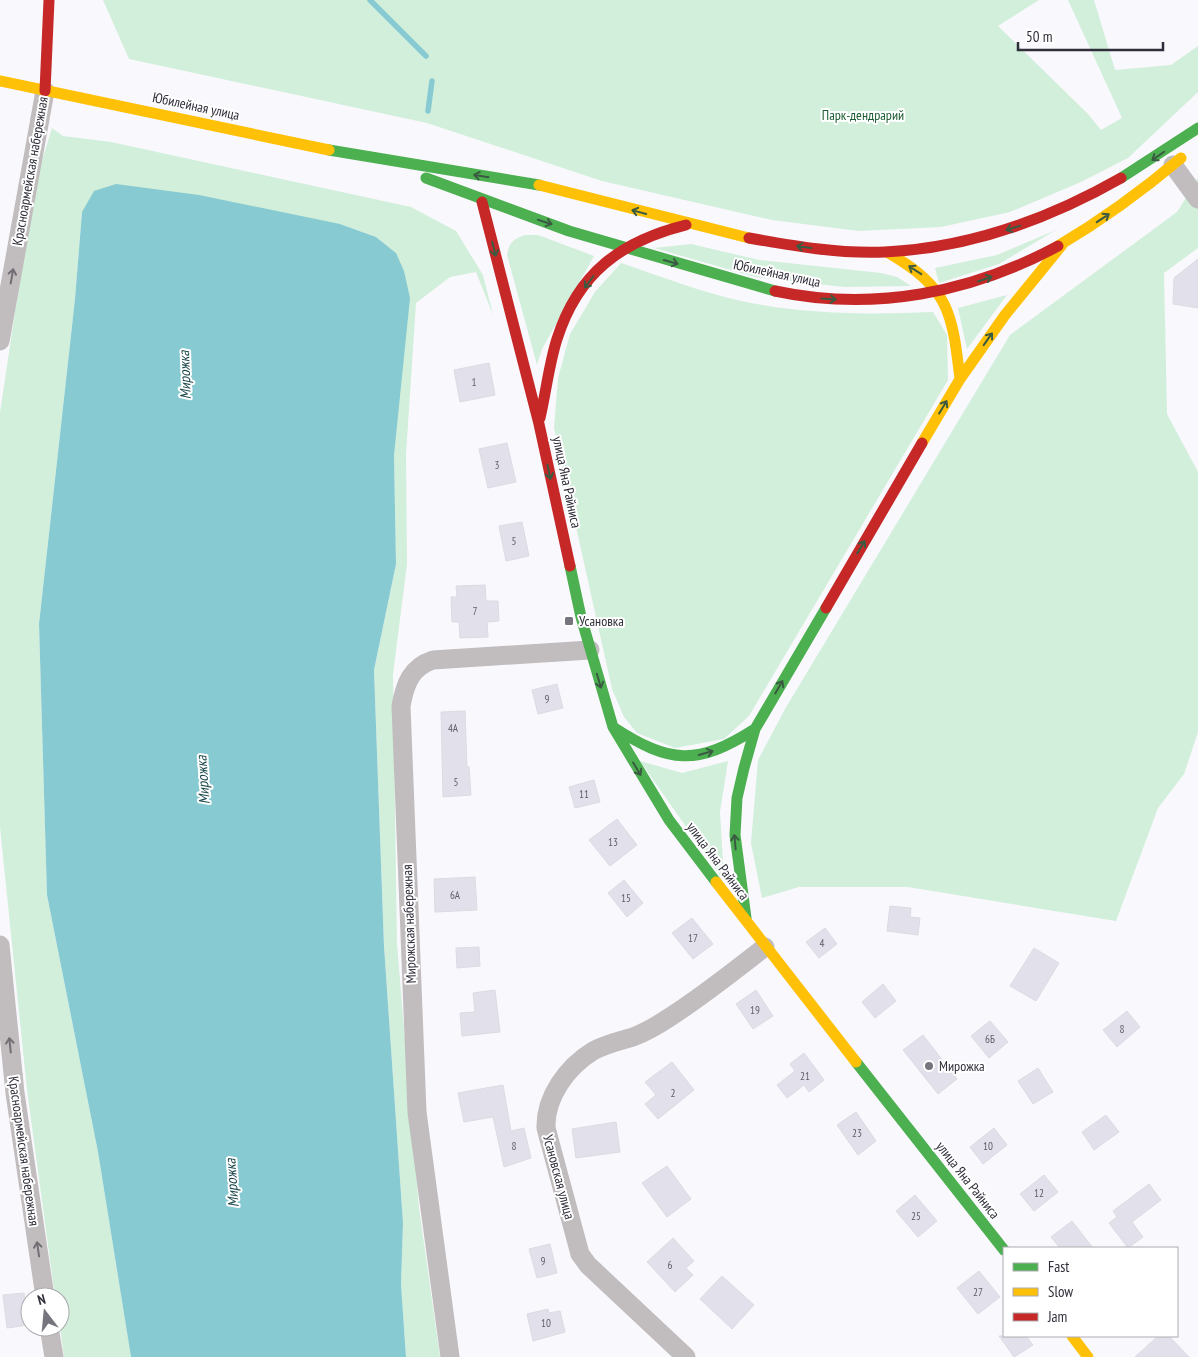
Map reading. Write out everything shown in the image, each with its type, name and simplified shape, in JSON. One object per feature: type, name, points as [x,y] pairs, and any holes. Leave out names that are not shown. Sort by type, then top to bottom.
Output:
[{"type":"street","name":"Красноармейская набережная","points":[[0,341],[45,91],[49,0]]},
{"type":"street","name":"Юбилейная улица","points":[[0,81],[386,160],[552,188],[686,225],[762,242],[838,251],[887,252],[931,248],[1008,230],[1040,219],[1097,193],[1153,159],[1198,128]]},
{"type":"street","name":"Юбилейная улица","points":[[386,160],[482,202],[624,248],[763,288],[811,298],[860,302],[939,293],[1016,268],[1062,245],[1110,214],[1192,148]]},
{"type":"street","points":[[1173,165],[1198,199]]},
{"type":"street","name":"улица Яна Райниса","points":[[482,202],[539,424],[590,650],[613,727],[669,820],[764,946],[1003,1249]]},
{"type":"street","name":"улица Яна Райниса","points":[[539,424],[558,337],[568,315],[592,278],[624,248],[650,235],[686,225]]},
{"type":"street","points":[[747,924],[734,832],[736,808],[744,766],[755,730],[960,379],[1004,315],[1062,245]]},
{"type":"street","points":[[887,252],[923,275],[939,293],[950,314],[960,379]]},
{"type":"street","name":"Мирожская набережная","points":[[450,1357],[417,1112],[401,706],[404,689],[420,664],[433,660],[590,650]]},
{"type":"street","points":[[613,727],[639,744],[666,756],[698,756],[721,749],[755,730]]},
{"type":"street","name":"Красноармейская набережная","points":[[0,945],[8,1094],[43,1287]]},
{"type":"street","name":"Усановская улица","points":[[686,1357],[588,1266],[580,1254],[546,1128],[545,1115],[549,1102],[573,1066],[594,1051],[640,1034],[672,1016],[764,946]]},
{"type":"street","points":[[51,1337],[54,1357]]},
{"type":"street","points":[[1073,1337],[1088,1357]]},
{"type":"green space","name":"Парк-дендрарий","points":[[103,0],[1039,0],[998,26],[1088,114],[1101,130],[1122,118],[1068,0],[1094,0],[1115,70],[1171,65],[1198,46],[1198,92],[1128,158],[1081,182],[1010,212],[941,227],[859,231],[772,220],[602,181],[427,123],[129,59]]},
{"type":"green space","points":[[52,128],[63,136],[111,142],[411,207],[456,231],[483,275],[493,315],[476,272],[450,277],[416,303],[406,454],[407,564],[393,674],[397,944],[419,1208],[440,1357],[406,1357],[401,1283],[403,1223],[384,946],[374,670],[396,564],[394,455],[396,253],[376,237],[340,224],[82,212],[75,299],[39,624],[47,895],[98,1152],[131,1357],[64,1357],[61,1337],[70,1337],[70,1287],[54,1287],[27,1090],[0,827],[0,413],[33,190]]},
{"type":"green space","points":[[1198,178],[1198,248],[1164,273],[1167,414],[1198,472],[1198,732],[1184,774],[1158,808],[1116,921],[908,887],[799,887],[762,898],[751,843],[758,760],[785,709],[1010,335],[1177,212]]},
{"type":"green space","points":[[1056,230],[999,264],[939,283],[935,268],[997,255]]},
{"type":"green space","points":[[525,235],[538,235],[594,256],[542,349],[537,365],[507,255],[512,242]]},
{"type":"green space","points":[[691,244],[759,260],[881,273],[897,277],[911,286],[844,287],[755,277],[654,248]]},
{"type":"green space","points":[[621,263],[710,293],[741,301],[789,309],[885,313],[933,312],[947,335],[948,380],[749,716],[724,739],[675,748],[637,733],[624,717],[612,689],[554,428],[558,378],[570,334],[595,292]]},
{"type":"green space","points":[[1007,295],[967,349],[958,308]]},
{"type":"green space","points":[[640,761],[682,773],[728,761],[720,812],[724,881]]},
{"type":"water","points":[[116,184],[199,195],[340,224],[376,237],[396,253],[404,271],[410,298],[394,455],[396,564],[374,670],[384,946],[403,1223],[401,1284],[406,1357],[131,1357],[98,1152],[47,895],[39,624],[75,299],[82,212],[94,191]]},
{"type":"building","points":[[1198,259],[1198,308],[1173,304],[1174,278]]},
{"type":"building","points":[[489,363],[495,395],[460,402],[454,370]]},
{"type":"building","points":[[507,443],[516,482],[488,488],[479,449]]},
{"type":"building","points":[[522,522],[529,556],[506,561],[499,526]]},
{"type":"building","points":[[485,585],[486,601],[498,601],[499,621],[487,622],[488,637],[460,638],[459,622],[452,622],[451,597],[457,597],[456,586]]},
{"type":"building","points":[[557,684],[563,708],[538,714],[532,690]]},
{"type":"building","points":[[465,711],[467,767],[469,767],[471,795],[443,797],[441,712]]},
{"type":"building","points":[[594,780],[600,802],[575,808],[569,787]]},
{"type":"building","points":[[617,819],[637,845],[610,866],[589,840]]},
{"type":"building","points":[[475,877],[477,910],[435,912],[434,879]]},
{"type":"building","points":[[624,880],[643,903],[627,917],[608,893]]},
{"type":"building","points":[[890,906],[911,908],[910,917],[920,918],[918,935],[887,931]]},
{"type":"building","points":[[692,918],[713,944],[693,959],[672,933]]},
{"type":"building","points":[[825,928],[837,944],[819,958],[806,942]]},
{"type":"building","points":[[479,947],[480,966],[457,968],[456,948]]},
{"type":"building","points":[[1034,948],[1059,963],[1036,1001],[1010,986]]},
{"type":"building","points":[[883,984],[896,1001],[875,1018],[862,1002]]},
{"type":"building","points":[[495,990],[500,1032],[462,1036],[460,1013],[475,1012],[473,993]]},
{"type":"building","points":[[756,990],[773,1016],[753,1029],[736,1004]]},
{"type":"building","points":[[1127,1011],[1140,1027],[1117,1047],[1103,1030]]},
{"type":"building","points":[[990,1021],[1008,1042],[989,1058],[971,1036]]},
{"type":"building","points":[[923,1035],[957,1079],[938,1094],[903,1050]]},
{"type":"building","points":[[804,1053],[824,1080],[809,1092],[804,1085],[787,1098],[777,1085],[795,1071],[790,1064]]},
{"type":"building","points":[[672,1062],[694,1090],[658,1119],[645,1104],[656,1095],[645,1082]]},
{"type":"building","points":[[1038,1068],[1053,1092],[1033,1104],[1018,1081]]},
{"type":"building","points":[[503,1085],[511,1131],[524,1128],[531,1158],[504,1167],[493,1117],[464,1122],[458,1093]]},
{"type":"building","points":[[856,1112],[876,1141],[858,1155],[837,1125]]},
{"type":"building","points":[[1106,1115],[1119,1132],[1094,1150],[1082,1132]]},
{"type":"building","points":[[616,1122],[620,1152],[576,1158],[572,1129]]},
{"type":"building","points":[[994,1128],[1007,1145],[983,1164],[970,1147]]},
{"type":"building","points":[[667,1166],[691,1199],[667,1217],[642,1183]]},
{"type":"building","points":[[1044,1175],[1058,1192],[1034,1211],[1020,1194]]},
{"type":"building","points":[[1149,1184],[1161,1200],[1132,1222],[1143,1237],[1129,1247],[1127,1247],[1109,1223],[1117,1217],[1113,1211]]},
{"type":"building","points":[[915,1195],[937,1221],[918,1237],[896,1211]]},
{"type":"building","points":[[1072,1221],[1092,1247],[1059,1247],[1051,1237]]},
{"type":"building","points":[[673,1238],[694,1261],[686,1268],[693,1275],[675,1292],[647,1262]]},
{"type":"building","points":[[550,1244],[557,1273],[537,1278],[529,1249]]},
{"type":"building","points":[[979,1271],[1000,1297],[978,1314],[957,1288]]},
{"type":"building","points":[[722,1276],[754,1305],[732,1329],[700,1299]]},
{"type":"building","points":[[20,1293],[20,1326],[7,1328],[3,1295]]},
{"type":"building","points":[[548,1309],[549,1313],[560,1311],[565,1332],[533,1341],[527,1314]]},
{"type":"building","points":[[999,1336],[1027,1337],[1033,1345],[1014,1357]]},
{"type":"building","points":[[1157,1337],[1170,1337],[1189,1357],[1135,1357]]},
{"type":"waterway","points":[[370,0],[426,56]]},
{"type":"waterway","points":[[428,111],[432,81]]},
{"type":"traffic: fast","points":[[1121,178],[1198,128]]},
{"type":"traffic: fast","points":[[329,150],[539,185]]},
{"type":"traffic: fast","points":[[426,178],[569,231],[775,291]]},
{"type":"traffic: fast","points":[[570,566],[581,617],[613,727],[669,820],[716,882]]},
{"type":"traffic: fast","points":[[746,918],[735,835],[737,798],[744,768],[755,729],[826,608]]},
{"type":"traffic: fast","points":[[613,727],[651,748],[668,754],[684,756],[716,750],[755,729]]},
{"type":"traffic: fast","points":[[856,1062],[1003,1249]]},
{"type":"traffic: slow","points":[[0,81],[329,150]]},
{"type":"traffic: slow","points":[[1058,246],[1121,205],[1181,158]]},
{"type":"traffic: slow","points":[[539,185],[749,238]]},
{"type":"traffic: slow","points":[[922,443],[960,379],[1005,315],[1062,245]]},
{"type":"traffic: slow","points":[[887,252],[923,277],[944,304],[950,318],[954,336],[960,379]]},
{"type":"traffic: slow","points":[[716,882],[856,1062]]},
{"type":"traffic: slow","points":[[1073,1337],[1088,1357]]},
{"type":"traffic: jam","points":[[45,91],[49,0]]},
{"type":"traffic: jam","points":[[749,238],[851,252],[885,252],[947,245],[977,238],[1037,218],[1094,193],[1121,178]]},
{"type":"traffic: jam","points":[[482,202],[539,424],[570,566]]},
{"type":"traffic: jam","points":[[540,418],[557,339],[566,316],[590,278],[605,263],[641,240],[686,225]]},
{"type":"traffic: jam","points":[[775,291],[812,297],[848,299],[885,298],[921,294],[991,276],[1058,246]]},
{"type":"traffic: jam","points":[[826,608],[922,443]]},
{"type":"place","name":"Усановка","points":[[569,621]]},
{"type":"place","name":"Мирожка","points":[[929,1066]]}]
